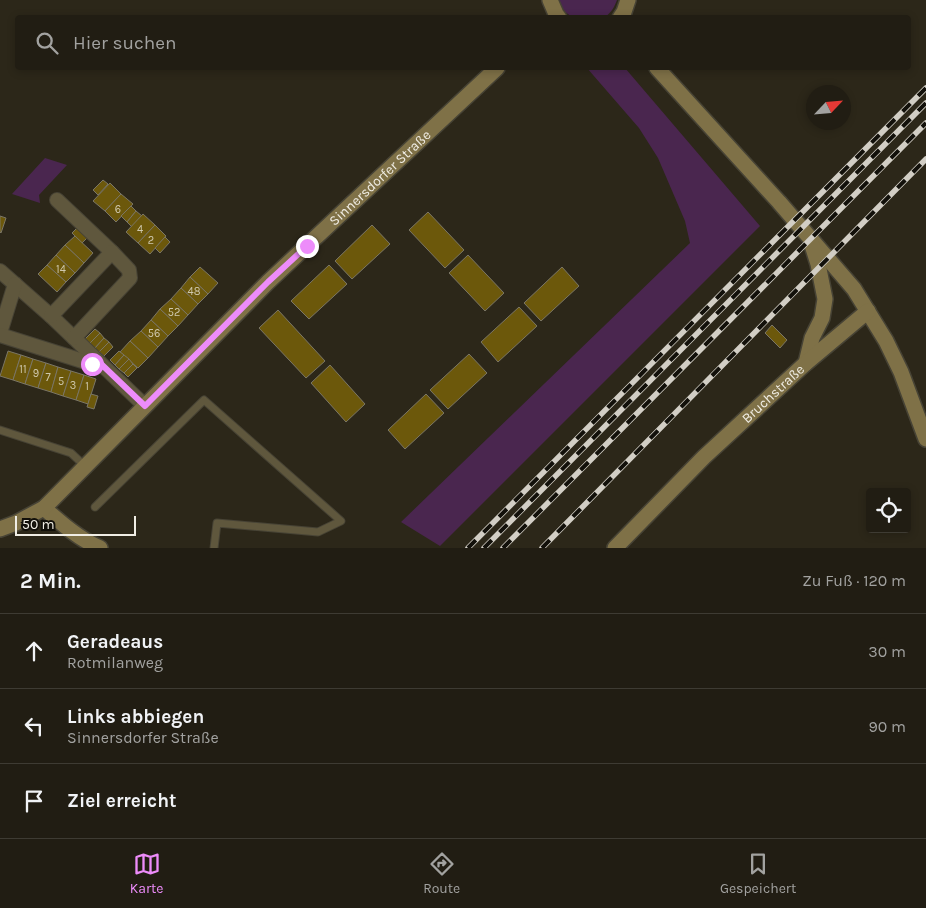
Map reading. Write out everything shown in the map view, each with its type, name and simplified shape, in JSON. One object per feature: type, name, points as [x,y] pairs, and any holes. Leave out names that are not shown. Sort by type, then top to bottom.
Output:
[{"type":"main road","points":[[622,15],[628,0]]},
{"type":"main road","name":"Sinnersdorfer Straße","points":[[0,530],[44,508],[268,282],[495,70]]},
{"type":"main road","points":[[659,70],[779,202],[854,289],[886,341],[901,372],[926,440]]},
{"type":"main road","points":[[806,363],[812,338],[822,318],[825,299],[818,264],[809,236]]},
{"type":"main road","name":"Bruchstraße","points":[[615,548],[704,457],[806,363],[868,311]]},
{"type":"main road","points":[[44,508],[63,525],[89,543],[100,548]]},
{"type":"street","points":[[57,200],[130,270],[130,278],[74,338]]},
{"type":"street","points":[[51,316],[112,252]]},
{"type":"street","points":[[0,271],[51,316],[145,406]]},
{"type":"street","points":[[15,284],[0,334],[92,364],[99,362]]},
{"type":"lane","points":[[95,507],[204,400],[341,521],[318,532],[217,524],[214,548]]},
{"type":"lane","points":[[0,430],[71,454],[86,466]]},
{"type":"shaded area","points":[[559,0],[617,0],[608,15],[569,15],[561,6]]},
{"type":"shaded area","points":[[589,70],[627,70],[760,226],[440,546],[401,522],[690,243],[685,221],[658,158],[639,128]]},
{"type":"shaded area","points":[[45,158],[67,165],[39,195],[40,203],[12,194]]},
{"type":"building","points":[[103,180],[108,184],[98,195],[93,190]]},
{"type":"building","points":[[110,183],[121,194],[105,211],[93,201]]},
{"type":"building","points":[[121,194],[133,204],[116,222],[105,211]]},
{"type":"building","points":[[131,206],[136,211],[127,222],[121,216]]},
{"type":"building","points":[[136,211],[142,216],[132,227],[127,222]]},
{"type":"building","points":[[428,212],[464,250],[445,268],[409,230]]},
{"type":"building","points":[[143,214],[155,225],[138,243],[126,232]]},
{"type":"building","points":[[0,216],[6,218],[1,233],[0,232]]},
{"type":"building","points":[[155,225],[166,236],[150,254],[138,243]]},
{"type":"building","points":[[372,225],[390,244],[352,279],[335,261]]},
{"type":"building","points":[[77,228],[87,238],[82,243],[72,233]]},
{"type":"building","points":[[75,236],[93,253],[84,263],[65,245]]},
{"type":"building","points":[[165,237],[170,242],[160,253],[155,248]]},
{"type":"building","points":[[65,245],[84,263],[75,273],[56,255]]},
{"type":"building","points":[[56,255],[75,273],[66,282],[47,265]]},
{"type":"building","points":[[468,255],[504,293],[485,311],[449,273]]},
{"type":"building","points":[[47,265],[66,282],[57,292],[38,274]]},
{"type":"building","points":[[329,265],[347,284],[309,319],[291,301]]},
{"type":"building","points":[[200,267],[218,283],[208,294],[190,277]]},
{"type":"building","points":[[562,267],[579,286],[541,321],[524,303]]},
{"type":"building","points":[[190,277],[208,294],[198,304],[181,288]]},
{"type":"building","points":[[181,288],[198,304],[188,315],[171,299]]},
{"type":"building","points":[[171,299],[188,315],[178,326],[160,309]]},
{"type":"building","points":[[519,307],[537,326],[498,362],[481,342]]},
{"type":"building","points":[[160,309],[178,326],[168,336],[151,320]]},
{"type":"building","points":[[278,310],[325,361],[306,378],[259,328]]},
{"type":"building","points":[[151,320],[168,336],[158,347],[141,331]]},
{"type":"building","points":[[772,325],[787,340],[780,348],[765,333]]},
{"type":"building","points":[[95,329],[100,333],[90,343],[85,339]]},
{"type":"building","points":[[141,331],[158,347],[148,358],[130,341]]},
{"type":"building","points":[[100,333],[104,338],[95,348],[90,343]]},
{"type":"building","points":[[104,338],[109,342],[99,352],[95,348]]},
{"type":"building","points":[[130,341],[148,358],[138,368],[120,352]]},
{"type":"building","points":[[109,342],[113,347],[104,356],[99,352]]},
{"type":"building","points":[[8,351],[21,355],[13,380],[0,376]]},
{"type":"building","points":[[119,351],[124,355],[115,365],[110,360]]},
{"type":"building","points":[[469,354],[487,373],[448,409],[430,390]]},
{"type":"building","points":[[21,355],[33,359],[25,384],[13,380]]},
{"type":"building","points":[[124,355],[129,359],[119,369],[115,365]]},
{"type":"building","points":[[33,359],[46,363],[38,388],[25,384]]},
{"type":"building","points":[[129,359],[133,364],[124,373],[119,369]]},
{"type":"building","points":[[46,363],[58,367],[51,392],[38,388]]},
{"type":"building","points":[[133,364],[137,368],[128,377],[124,373]]},
{"type":"building","points":[[330,365],[365,404],[346,422],[311,383]]},
{"type":"building","points":[[58,367],[71,371],[63,396],[51,392]]},
{"type":"building","points":[[71,371],[84,375],[76,400],[63,396]]},
{"type":"building","points":[[84,375],[96,379],[88,404],[76,400]]},
{"type":"building","points":[[91,394],[98,396],[94,409],[87,407]]},
{"type":"building","points":[[426,394],[444,413],[405,449],[388,430]]},
{"type":"railway","points":[[468,548],[926,88]]},
{"type":"railway","points":[[484,548],[926,103]]},
{"type":"railway","points":[[503,548],[926,123]]},
{"type":"railway","points":[[542,548],[926,159]]},
{"type":"route","points":[[92,364],[99,362],[145,406],[268,282],[307,246]]}]
